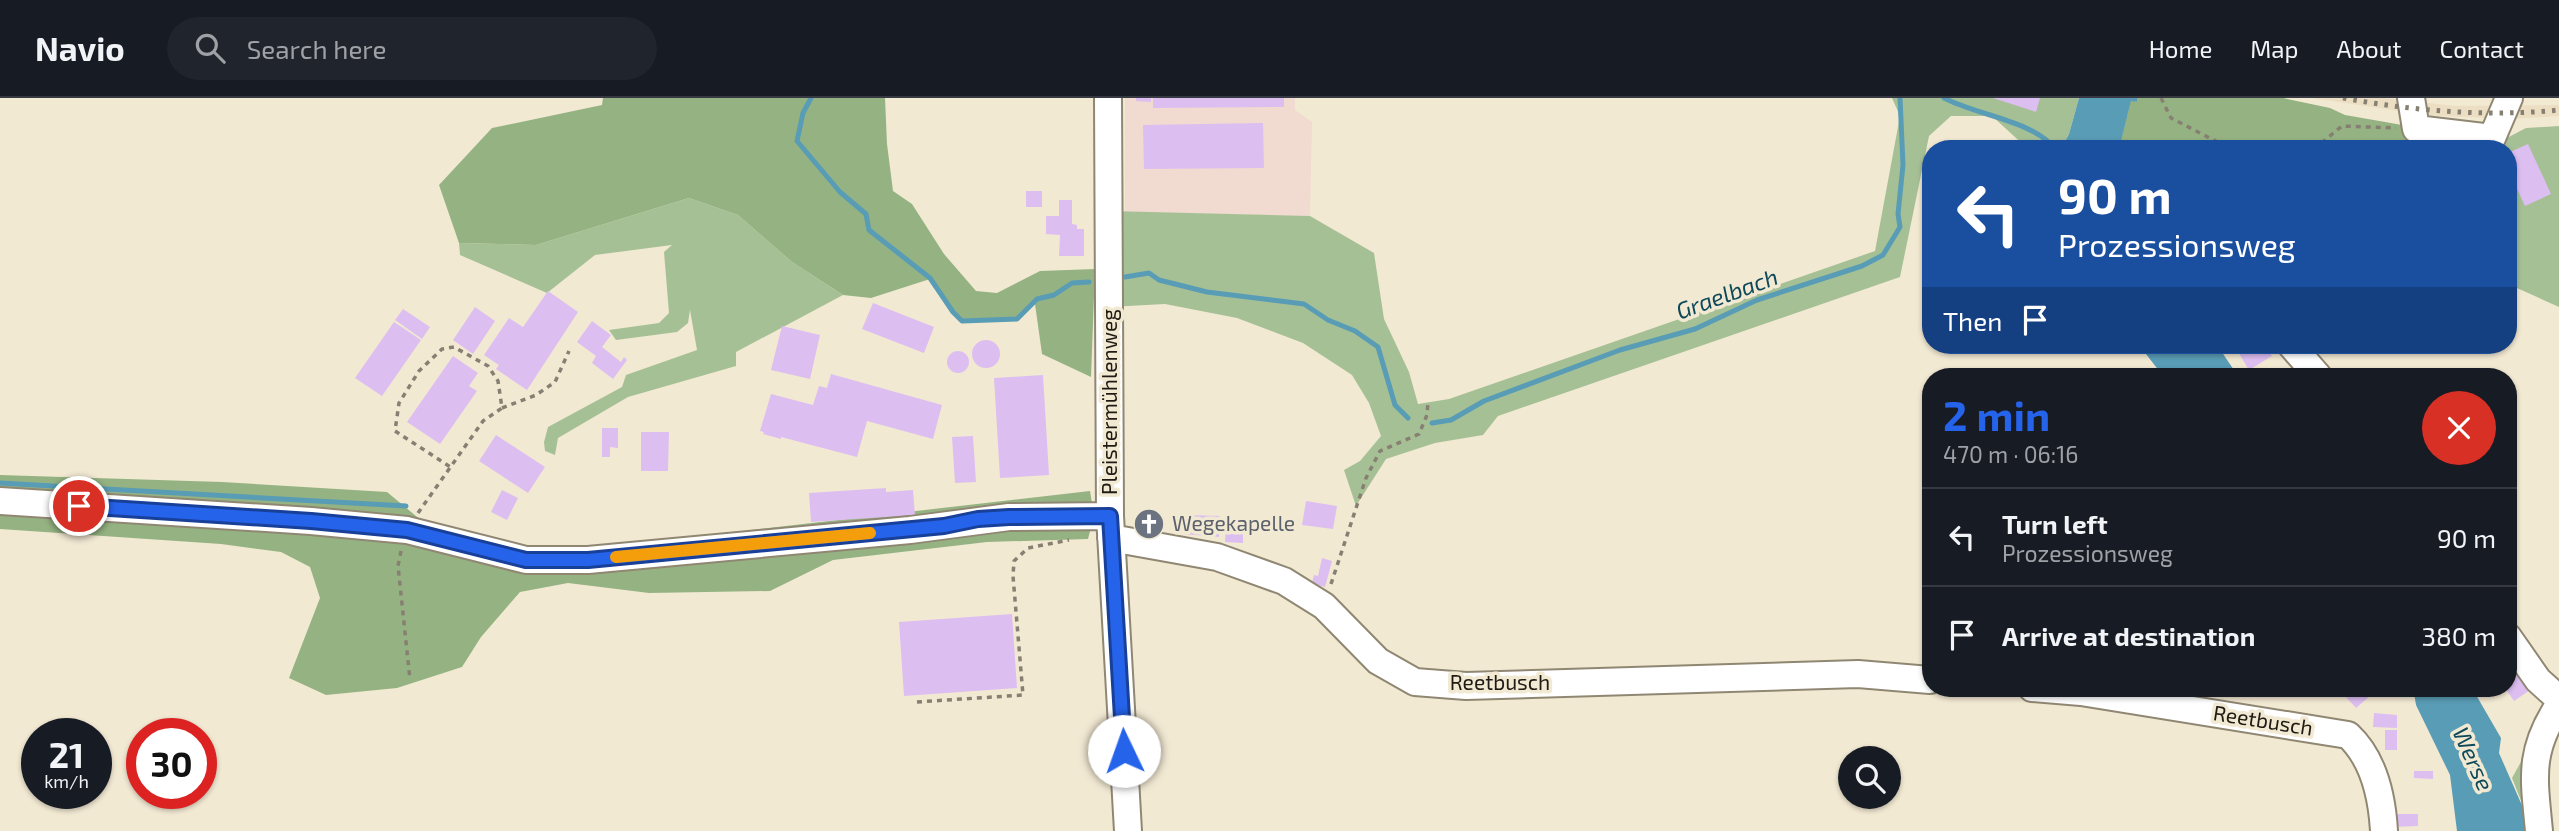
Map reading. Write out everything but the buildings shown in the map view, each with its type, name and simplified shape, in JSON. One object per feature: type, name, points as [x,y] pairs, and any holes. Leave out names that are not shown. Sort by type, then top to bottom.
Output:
[{"type":"street","name":"Pleistermühlenweg","points":[[1108,98],[1105,523],[1128,831]]},
{"type":"street","points":[[2411,98],[2416,129],[2492,138],[2509,98]]},
{"type":"street","points":[[2299,354],[2311,368]]},
{"type":"street","name":"Reetbusch","points":[[0,501],[311,521],[407,530],[526,560],[588,560],[933,527],[978,519],[1105,523],[1217,557],[1284,581],[1324,606],[1378,661],[1415,682],[1466,686],[1858,674],[1922,679]]},
{"type":"street","points":[[2517,650],[2538,680],[2559,699]]},
{"type":"street","name":"Reetbusch","points":[[2112,697],[2348,735],[2368,760],[2382,805],[2384,831]]},
{"type":"street","points":[[2539,831],[2535,757],[2548,723],[2559,705]]},
{"type":"path","points":[[2161,98],[2171,118],[2214,140]]},
{"type":"path","points":[[2325,140],[2342,126],[2416,129]]},
{"type":"path","points":[[452,468],[395,431],[399,403],[419,371],[442,349],[454,347],[488,366],[498,381],[502,408]]},
{"type":"path","points":[[407,530],[483,421],[502,408],[536,395],[555,382],[569,351]]},
{"type":"path","points":[[1324,606],[1366,478],[1380,452],[1419,434],[1427,415],[1428,402]]},
{"type":"path","points":[[917,702],[1023,695],[1014,561],[1028,548],[1079,538],[1105,523]]},
{"type":"path","points":[[400,559],[398,566],[410,680]]},
{"type":"shaded area","points":[[1125,98],[1295,98],[1295,110],[1312,122],[1310,216],[1125,212]]},
{"type":"shaded area","points":[[2312,98],[2384,98],[2455,106],[2559,105],[2559,116],[2510,119],[2425,115]]},
{"type":"green space","points":[[603,98],[885,98],[893,191],[912,204],[944,254],[976,291],[997,293],[1040,271],[1095,269],[1091,377],[1042,354],[1035,304],[1017,319],[962,321],[930,279],[871,298],[843,295],[792,262],[738,215],[689,198],[536,245],[459,243],[439,185],[492,128],[602,105]]},
{"type":"green space","points":[[1892,98],[2079,98],[2066,140],[2018,140],[1992,116],[1951,116],[1929,136],[1928,140],[1922,140],[1922,170],[1900,277],[1498,416],[1483,435],[1435,443],[1386,459],[1356,506],[1344,470],[1360,461],[1381,436],[1369,403],[1352,375],[1303,343],[1237,318],[1165,304],[1109,307],[1109,211],[1310,216],[1374,253],[1384,319],[1409,372],[1418,404],[1449,399],[1875,251],[1900,116]]},
{"type":"green space","points":[[2138,98],[2283,98],[2330,108],[2345,115],[2408,126],[2407,140],[2121,140],[2131,100],[2137,102]]},
{"type":"green space","points":[[2559,126],[2559,307],[2517,288],[2517,140],[2503,140],[2526,128]]},
{"type":"green space","points":[[689,198],[738,215],[792,262],[843,295],[736,352],[736,366],[628,397],[558,438],[555,455],[545,451],[544,442],[548,427],[622,387],[626,375],[697,350],[690,310],[688,323],[677,332],[616,340],[609,330],[659,323],[669,313],[664,252],[672,245],[595,255],[547,293],[460,255],[459,243],[536,245]]},
{"type":"green space","points":[[0,475],[222,482],[387,492],[422,521],[542,554],[1090,491],[1094,516],[1088,539],[987,542],[833,560],[770,591],[649,593],[568,583],[520,592],[481,637],[462,667],[397,688],[326,695],[289,678],[320,598],[310,567],[281,552],[221,544],[0,529]]},
{"type":"green space","points":[[2538,731],[2533,831],[2512,778]]},
{"type":"water","points":[[2079,98],[2138,98],[2137,102],[2131,101],[2121,140],[2066,140]]},
{"type":"water","points":[[2146,354],[2223,354],[2233,368],[2157,368]]},
{"type":"water","name":"Werse","points":[[2415,697],[2477,697],[2501,738],[2499,753],[2524,810],[2529,831],[2457,831],[2450,775]]},
{"type":"waterway","name":"Graelbach","points":[[811,98],[803,113],[797,141],[840,192],[866,214],[869,230],[930,278],[962,321],[1017,319],[1037,299],[1054,295],[1072,283],[1089,282]]},
{"type":"waterway","name":"Graelbach","points":[[1432,423],[1451,420],[1484,401],[1620,350],[1695,329],[1757,300],[1862,266],[1883,255],[1900,227],[1898,214],[1903,165],[1900,98]]},
{"type":"waterway","name":"Graelbach","points":[[1944,98],[2019,125],[2047,140]]},
{"type":"waterway","name":"Graelbach","points":[[1125,277],[1149,273],[1159,280],[1207,292],[1304,304],[1328,320],[1355,331],[1378,347],[1395,405],[1408,418]]},
{"type":"waterway","points":[[0,483],[406,506]]},
{"type":"railway","points":[[2343,98],[2451,111],[2505,113],[2559,110]]},
{"type":"slow traffic","points":[[616,557],[870,533]]},
{"type":"place","name":"Wegekapelle","points":[[1149,524]]},
{"type":"route","points":[[79,506],[407,530],[526,560],[588,560],[944,526],[978,519],[1110,516],[1124,751]]}]
